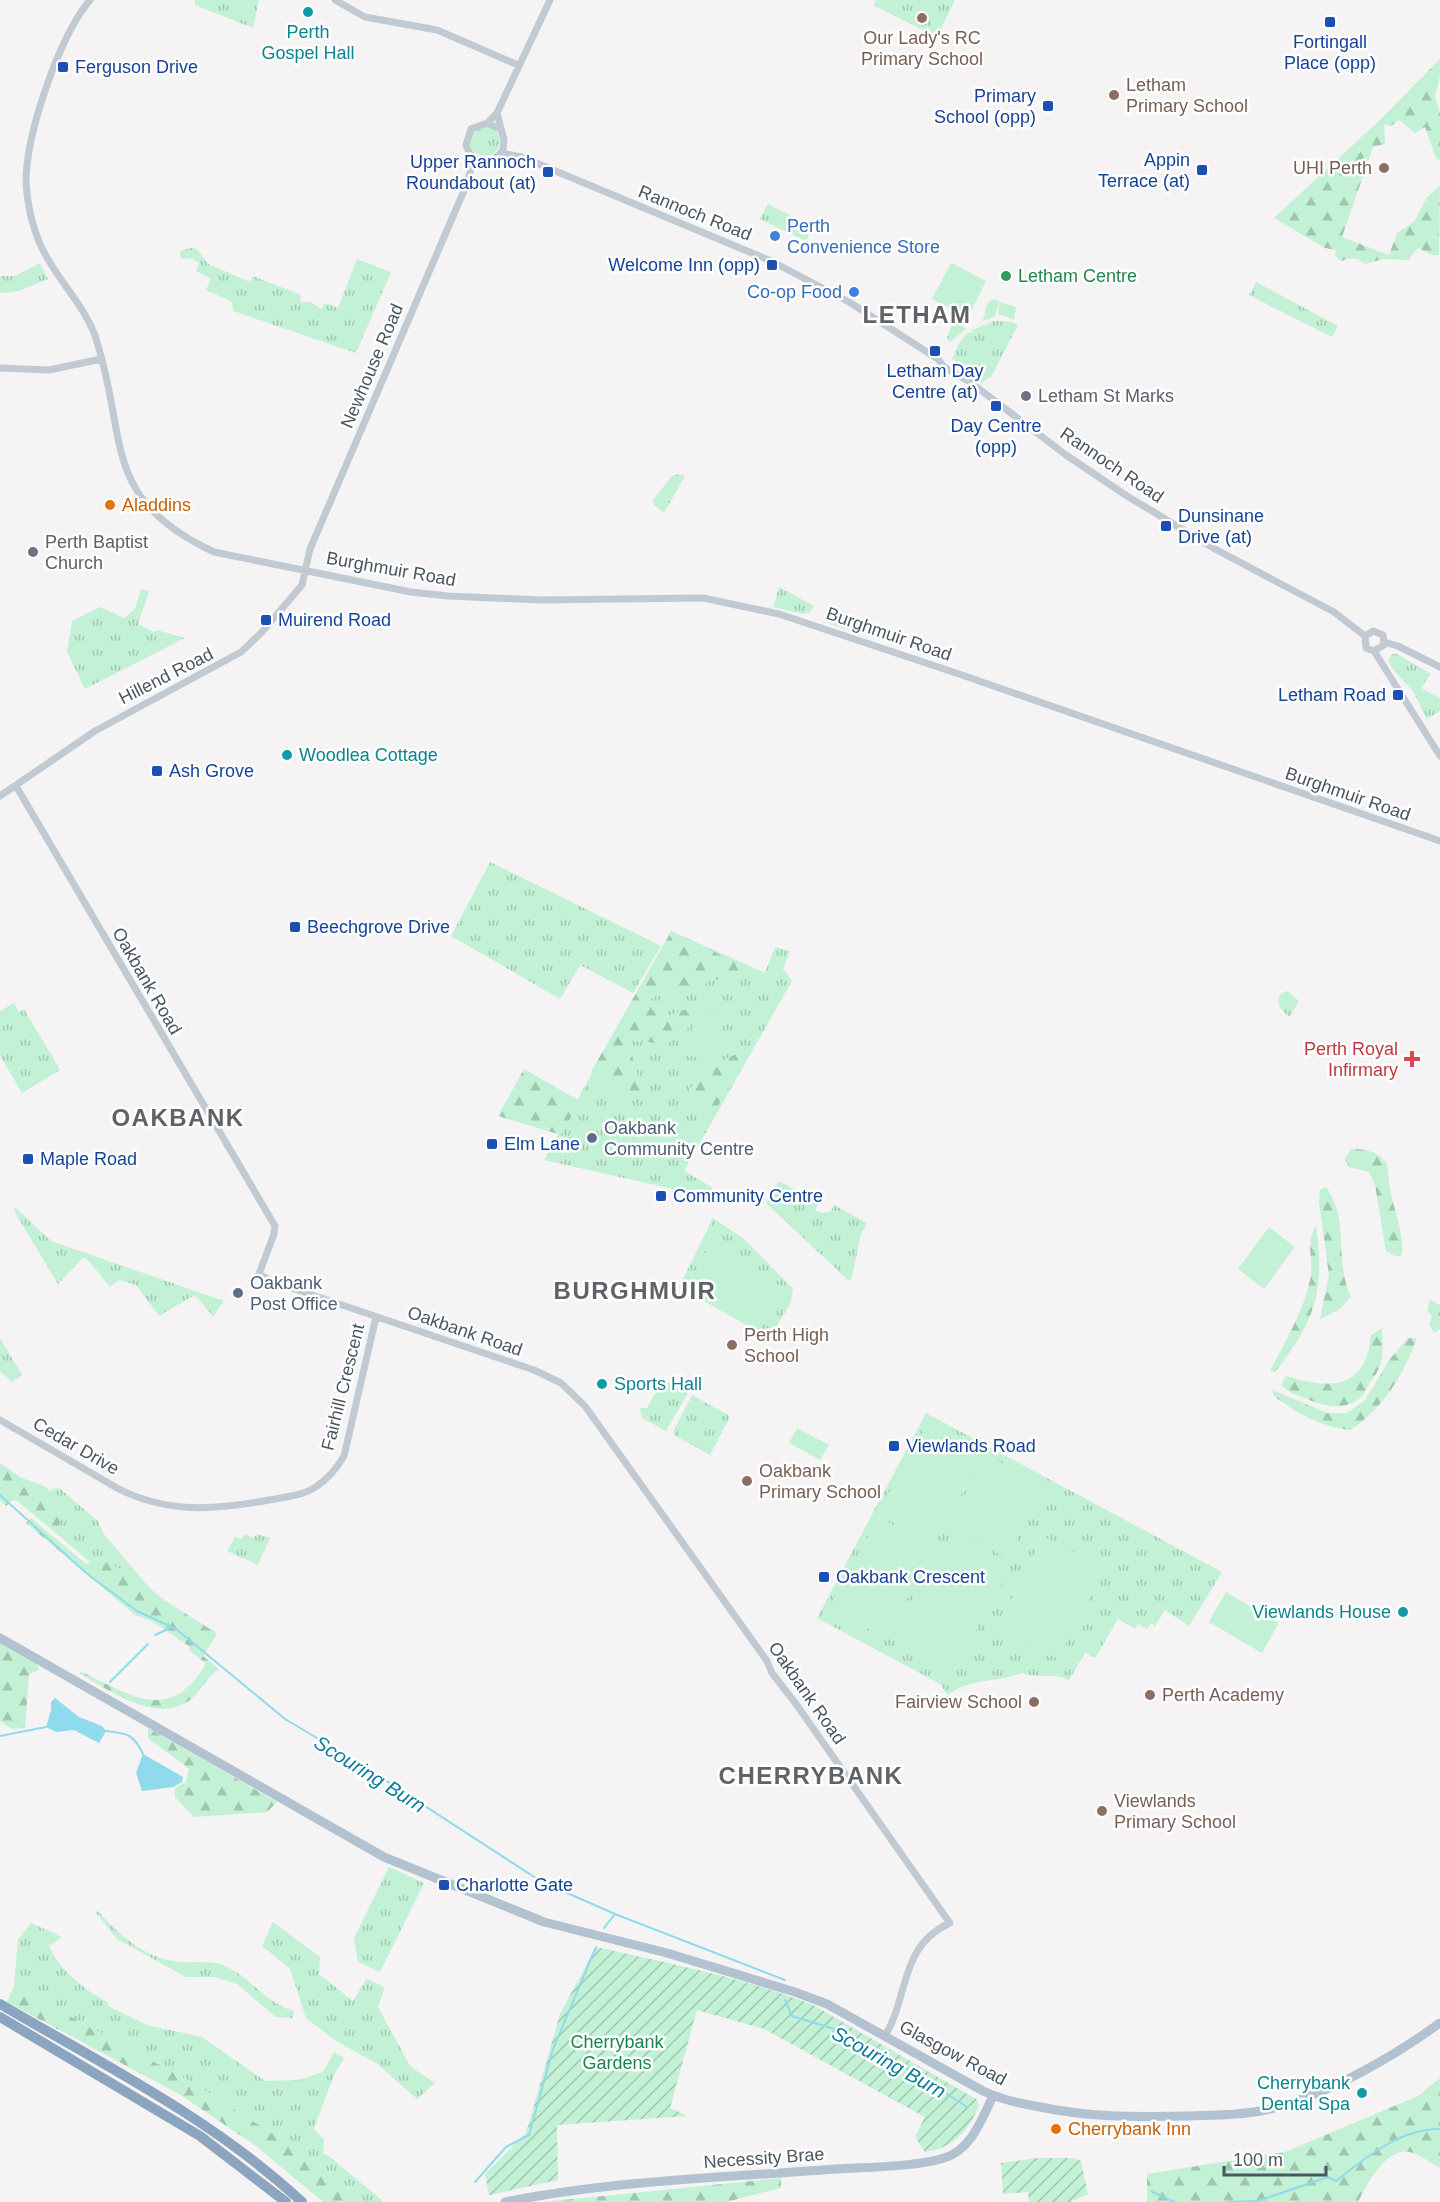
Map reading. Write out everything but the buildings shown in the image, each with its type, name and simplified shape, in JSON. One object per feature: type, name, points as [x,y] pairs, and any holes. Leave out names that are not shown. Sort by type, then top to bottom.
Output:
[{"type":"highway","points":[[0,2004],[206,2126],[245,2153],[302,2202]]},
{"type":"highway","points":[[0,2017],[200,2136],[286,2202]]},
{"type":"main road","name":"Glasgow Road","points":[[0,1638],[360,1844],[453,1886],[544,1922],[668,1953],[827,2004],[993,2096],[1097,2117],[1209,2115],[1259,2111],[1293,2101],[1340,2081],[1409,2044],[1440,2023]]},
{"type":"main road","name":"Necessity Brae","points":[[505,2202],[594,2187],[944,2159],[968,2142],[993,2096]]},
{"type":"street","name":"Burghmuir Road","points":[[90,0],[78,14],[61,47],[33,139],[26,183],[28,204],[39,243],[52,269],[97,339],[119,451],[132,484],[141,499],[192,540],[214,552],[411,592],[517,600],[703,598],[779,614],[1440,841]]},
{"type":"street","points":[[335,0],[364,17],[437,30],[518,65]]},
{"type":"street","points":[[497,113],[504,144],[500,155],[490,161],[479,161],[471,156],[466,146],[468,134],[476,125],[487,123],[497,113],[550,0]]},
{"type":"street","points":[[487,123],[500,129]]},
{"type":"street","name":"Rannoch Road","points":[[504,144],[522,157],[771,261],[849,302],[922,348],[1066,455],[1127,496],[1215,549],[1334,612],[1365,636]]},
{"type":"street","name":"Rannoch Road","points":[[500,155],[522,157]]},
{"type":"street","name":"Newhouse Road","points":[[470,176],[471,156]]},
{"type":"street","name":"Newhouse Road","points":[[306,569],[314,538],[470,176],[479,161]]},
{"type":"street","points":[[0,368],[49,370],[101,359]]},
{"type":"street","name":"Hillend Road","points":[[0,796],[95,731],[241,652],[262,632],[302,585],[306,569]]},
{"type":"street","name":"Rannoch Road","points":[[1365,636],[1376,631],[1383,635],[1384,642],[1398,646],[1440,667]]},
{"type":"street","name":"Rannoch Road","points":[[1365,636],[1364,644],[1374,651]]},
{"type":"street","points":[[1384,642],[1382,648],[1374,651],[1440,756]]},
{"type":"street","name":"Oakbank Road","points":[[16,786],[275,1227],[259,1274],[274,1282],[534,1370],[555,1379],[572,1392],[613,1444],[950,1923],[924,1943],[908,1966],[891,2026],[885,2036]]},
{"type":"street","name":"Fairhill Crescent","points":[[137,1498],[184,1509],[209,1508],[294,1496],[316,1487],[337,1468],[344,1456],[375,1317]]},
{"type":"street","name":"Cedar Drive","points":[[0,1420],[137,1498]]},
{"type":"green space","points":[[195,0],[259,0],[253,28],[195,5]]},
{"type":"green space","name":"Our Lady's RC Primary School","points":[[876,0],[955,0],[940,31],[933,35],[873,5]]},
{"type":"green space","points":[[1440,59],[1440,76],[1435,96],[1440,114],[1440,161],[1436,158],[1425,127],[1415,133],[1399,120],[1391,126],[1384,125],[1385,144],[1373,147],[1342,237],[1389,255],[1397,233],[1415,221],[1427,197],[1440,186],[1439,255],[1432,255],[1418,248],[1408,260],[1383,259],[1365,264],[1354,258],[1342,261],[1335,256],[1336,250],[1325,248],[1274,218],[1382,118]]},
{"type":"green space","points":[[485,126],[496,130],[500,141],[496,152],[485,156],[474,152],[470,141],[474,130]]},
{"type":"green space","points":[[768,204],[813,227],[806,241],[760,219]]},
{"type":"green space","points":[[197,249],[208,264],[250,282],[253,276],[301,295],[300,302],[311,302],[321,309],[325,303],[338,308],[357,259],[391,272],[356,353],[233,311],[232,302],[206,290],[211,279],[196,271],[199,263],[191,258],[181,259],[180,251]]},
{"type":"green space","points":[[40,263],[48,279],[19,291],[0,293],[0,276],[15,276]]},
{"type":"green space","points":[[951,263],[986,281],[968,317],[932,299]]},
{"type":"green space","points":[[1256,282],[1338,326],[1332,337],[1249,295]]},
{"type":"green space","points":[[995,299],[1000,302],[996,314],[982,321],[988,303]]},
{"type":"green space","points":[[1000,302],[1016,307],[1014,320],[998,314]]},
{"type":"green space","points":[[994,321],[1012,322],[1018,325],[991,377],[981,383],[952,359],[959,343],[967,333],[975,332],[970,331]]},
{"type":"green space","points":[[961,324],[966,329],[950,342],[947,338],[951,327]]},
{"type":"green space","points":[[678,474],[685,476],[664,513],[654,505],[653,500],[672,476]]},
{"type":"green space","points":[[779,587],[814,606],[810,612],[803,614],[773,607]]},
{"type":"green space","points":[[141,589],[149,591],[138,624],[154,632],[157,630],[185,638],[85,689],[67,652],[72,621],[100,607],[124,618],[135,609]]},
{"type":"green space","points":[[827,611],[853,624],[851,631],[828,623],[825,618]]},
{"type":"green space","points":[[1392,654],[1397,654],[1431,674],[1421,688],[1440,698],[1440,711],[1427,719],[1413,692],[1390,665],[1388,660]]},
{"type":"green space","points":[[490,862],[661,946],[633,993],[580,965],[560,999],[451,936]]},
{"type":"green space","points":[[671,931],[765,973],[775,947],[790,951],[783,969],[792,981],[684,1171],[713,1188],[708,1196],[701,1198],[677,1190],[544,1160]]},
{"type":"green space","points":[[671,932],[747,967],[744,973],[731,979],[710,980],[700,988],[664,986],[663,991],[650,1000],[652,1010],[663,1011],[667,1016],[692,1007],[692,1016],[685,1032],[672,1041],[655,1043],[646,1041],[646,1035],[637,1042],[632,1041],[629,1045],[641,1087],[640,1092],[635,1096],[628,1097],[612,1091],[591,1072]]},
{"type":"green space","points":[[1287,991],[1299,1001],[1290,1017],[1279,1004],[1281,994]]},
{"type":"green space","points":[[14,1003],[19,1012],[24,1009],[60,1070],[22,1093],[0,1056],[0,1011]]},
{"type":"green space","points":[[697,1007],[725,1014],[714,1061],[686,1055]]},
{"type":"green space","points":[[738,1053],[746,1053],[747,1057],[718,1106],[695,1107],[691,1104],[689,1090],[705,1069]]},
{"type":"green space","points":[[524,1069],[580,1101],[561,1135],[498,1116]]},
{"type":"green space","points":[[1351,1149],[1373,1152],[1386,1163],[1402,1240],[1401,1256],[1395,1256],[1386,1251],[1375,1185],[1369,1172],[1349,1167],[1345,1159]]},
{"type":"green space","points":[[779,1181],[819,1202],[815,1210],[822,1213],[831,1211],[834,1205],[867,1223],[861,1234],[852,1277],[849,1281],[766,1203]]},
{"type":"green space","points":[[1326,1187],[1338,1213],[1343,1270],[1351,1297],[1340,1309],[1320,1319],[1329,1275],[1319,1202],[1320,1190]]},
{"type":"green space","points":[[16,1208],[51,1241],[224,1301],[213,1317],[197,1297],[193,1296],[159,1316],[136,1285],[119,1280],[110,1287],[88,1260],[83,1258],[58,1284],[13,1209]]},
{"type":"green space","points":[[713,1218],[744,1239],[793,1289],[791,1302],[770,1338],[679,1287]]},
{"type":"green space","points":[[1316,1225],[1319,1268],[1314,1304],[1300,1336],[1289,1353],[1275,1372],[1270,1371],[1293,1327],[1307,1292],[1311,1272],[1310,1246]]},
{"type":"green space","points":[[1269,1227],[1295,1247],[1264,1289],[1238,1269]]},
{"type":"green space","points":[[708,1248],[783,1287],[761,1329],[687,1290]]},
{"type":"green space","points":[[1430,1300],[1440,1305],[1440,1329],[1434,1333],[1429,1324],[1432,1317],[1427,1310]]},
{"type":"green space","points":[[1382,1328],[1383,1351],[1378,1370],[1363,1395],[1356,1401],[1343,1406],[1323,1404],[1294,1394],[1281,1385],[1286,1376],[1330,1384],[1353,1376],[1362,1367],[1368,1353],[1371,1335]]},
{"type":"green space","points":[[0,1338],[22,1375],[12,1382],[0,1371]]},
{"type":"green space","points":[[1408,1338],[1417,1338],[1399,1378],[1383,1401],[1351,1430],[1340,1429],[1309,1418],[1273,1395],[1273,1390],[1327,1413],[1347,1413],[1365,1400],[1390,1359]]},
{"type":"green space","points":[[663,1380],[688,1393],[666,1431],[642,1418],[640,1408],[647,1408]]},
{"type":"green space","points":[[692,1395],[728,1415],[729,1419],[710,1455],[674,1435],[674,1430]]},
{"type":"green space","points":[[926,1413],[1222,1572],[1189,1626],[1165,1610],[1155,1626],[1151,1623],[1147,1629],[1138,1624],[1135,1629],[1118,1619],[1095,1658],[1085,1653],[1069,1680],[1057,1676],[1034,1676],[1022,1673],[966,1685],[948,1695],[940,1684],[817,1618]]},
{"type":"green space","points":[[927,1424],[983,1456],[933,1545],[877,1514]]},
{"type":"green space","points":[[797,1428],[829,1445],[820,1460],[789,1443]]},
{"type":"green space","points":[[987,1454],[1044,1489],[1006,1558],[949,1524]]},
{"type":"green space","points":[[0,1463],[20,1477],[46,1487],[64,1512],[57,1531],[23,1503],[13,1500],[6,1506],[0,1501]]},
{"type":"green space","points":[[58,1487],[98,1521],[103,1533],[158,1598],[216,1632],[210,1641],[132,1597],[9,1494],[44,1494]]},
{"type":"green space","points":[[879,1517],[935,1549],[885,1638],[829,1607]]},
{"type":"green space","points":[[31,1518],[86,1564],[97,1558],[138,1577],[160,1597],[217,1634],[203,1656],[219,1669],[190,1700],[177,1707],[163,1709],[148,1707],[119,1696],[80,1674],[80,1671],[133,1695],[148,1699],[163,1699],[178,1694],[192,1683],[206,1664],[189,1650],[190,1647],[150,1620],[135,1615],[26,1523]]},
{"type":"green space","points":[[244,1534],[254,1538],[256,1534],[270,1538],[258,1565],[227,1551],[235,1537],[242,1539]]},
{"type":"green space","points":[[1043,1536],[1105,1568],[1058,1659],[997,1628]]},
{"type":"green space","points":[[949,1537],[1009,1570],[954,1671],[894,1638]]},
{"type":"green space","points":[[1226,1592],[1279,1623],[1262,1653],[1209,1622]]},
{"type":"green space","points":[[0,1643],[38,1665],[39,1670],[29,1674],[25,1728],[12,1729],[0,1721]]},
{"type":"green space","points":[[148,1728],[277,1802],[267,1812],[194,1817],[175,1797],[175,1788],[186,1782],[189,1769],[148,1738]]},
{"type":"green space","points":[[389,1867],[424,1883],[380,1972],[358,1962],[354,1938]]},
{"type":"green space","points":[[98,1911],[124,1937],[144,1951],[167,1960],[214,1963],[225,1966],[276,2003],[294,2011],[293,2018],[276,2017],[237,1984],[214,1977],[186,1977],[117,1939],[96,1913]]},
{"type":"green space","points":[[273,1922],[320,1957],[319,1974],[353,2001],[366,1979],[385,1987],[378,2007],[410,2066],[435,2083],[417,2099],[376,2063],[336,2041],[306,2018],[290,1969],[262,1946]]},
{"type":"green space","points":[[31,1923],[62,1937],[49,1946],[60,1964],[74,1979],[109,2003],[108,2006],[147,2025],[202,2037],[265,2081],[298,2080],[323,2072],[334,2052],[344,2058],[333,2077],[314,2129],[324,2139],[323,2154],[329,2156],[384,2202],[364,2202],[295,2148],[193,2083],[14,1986],[18,1940]]},
{"type":"green space","name":"Cherrybank Gardens","points":[[596,1947],[734,1979],[813,2005],[976,2099],[979,2105],[970,2123],[959,2137],[944,2147],[925,2152],[915,2137],[925,2117],[764,2029],[697,2010],[670,2108],[688,2116],[557,2125],[558,2180],[489,2195],[485,2174],[526,2133],[560,2014]]},
{"type":"green space","points":[[14,1986],[193,2083],[295,2148],[364,2202],[323,2202],[256,2146],[179,2094],[7,2002]]},
{"type":"green space","points":[[1440,2078],[1440,2168],[1410,2152],[1393,2155],[1378,2169],[1358,2202],[1147,2202],[1147,2174],[1285,2152],[1418,2096]]},
{"type":"green space","points":[[1038,2158],[1074,2158],[1081,2161],[1088,2194],[1070,2202],[1029,2202],[1028,2192],[1003,2194],[1001,2163]]},
{"type":"green space","points":[[781,2178],[781,2188],[726,2202],[543,2202]]},
{"type":"water","points":[[55,1698],[79,1717],[102,1726],[106,1731],[99,1743],[74,1730],[56,1732],[46,1727],[51,1702]]},
{"type":"water","points":[[143,1754],[183,1777],[182,1782],[173,1787],[142,1791],[136,1773]]},
{"type":"waterway","name":"Scouring Burn","points":[[0,1495],[86,1573],[137,1611],[176,1629],[285,1719],[354,1760],[542,1882],[615,1914],[785,1980]]},
{"type":"waterway","points":[[155,1635],[166,1630],[168,1624]]},
{"type":"waterway","points":[[110,1682],[148,1644]]},
{"type":"waterway","points":[[0,1736],[46,1727]]},
{"type":"waterway","points":[[106,1731],[133,1738],[143,1754]]},
{"type":"waterway","points":[[604,1928],[615,1914]]},
{"type":"waterway","points":[[475,2182],[506,2147],[529,2135],[553,2049],[596,1947]]},
{"type":"waterway","name":"Scouring Burn","points":[[785,2000],[792,2016],[841,2031],[967,2107]]},
{"type":"waterway","points":[[1228,2202],[1258,2201],[1328,2177],[1336,2181],[1384,2146],[1411,2133],[1440,2129]]},
{"type":"waterway","points":[[1151,2191],[1174,2202]]},
{"type":"place","name":"Perth Gospel Hall","points":[[308,12]]},
{"type":"place","name":"Our Lady's RC Primary School","points":[[922,18]]},
{"type":"place","name":"Fortingall Place (opp)","points":[[1330,22]]},
{"type":"place","name":"Ferguson Drive","points":[[63,67]]},
{"type":"place","name":"Letham Primary School","points":[[1114,95]]},
{"type":"place","name":"Primary School (opp)","points":[[1048,106]]},
{"type":"place","name":"UHI Perth","points":[[1384,168]]},
{"type":"place","name":"Appin Terrace (at)","points":[[1202,170]]},
{"type":"place","name":"Upper Rannoch Roundabout (at)","points":[[548,172]]},
{"type":"place","name":"Perth Convenience Store","points":[[775,236]]},
{"type":"place","name":"Welcome Inn (opp)","points":[[772,265]]},
{"type":"place","name":"Letham Centre","points":[[1006,276]]},
{"type":"place","name":"Co-op Food","points":[[854,292]]},
{"type":"place","name":"Letham Day Centre (at)","points":[[935,351]]},
{"type":"place","name":"Letham St Marks","points":[[1026,396]]},
{"type":"place","name":"Day Centre (opp)","points":[[996,406]]},
{"type":"place","name":"Aladdins","points":[[110,505]]},
{"type":"place","name":"Dunsinane Drive (at)","points":[[1166,526]]},
{"type":"place","name":"Perth Baptist Church","points":[[33,552]]},
{"type":"place","name":"Muirend Road","points":[[266,620]]},
{"type":"place","name":"Letham Road","points":[[1398,695]]},
{"type":"place","name":"Woodlea Cottage","points":[[287,755]]},
{"type":"place","name":"Ash Grove","points":[[157,771]]},
{"type":"place","name":"Beechgrove Drive","points":[[295,927]]},
{"type":"place","name":"Perth Royal Infirmary","points":[[1412,1059]]},
{"type":"place","name":"Oakbank Community Centre","points":[[592,1138]]},
{"type":"place","name":"Elm Lane","points":[[492,1144]]},
{"type":"place","name":"Maple Road","points":[[28,1159]]},
{"type":"place","name":"Community Centre","points":[[661,1196]]},
{"type":"place","name":"Oakbank Post Office","points":[[238,1293]]},
{"type":"place","name":"Perth High School","points":[[732,1345]]},
{"type":"place","name":"Sports Hall","points":[[602,1384]]},
{"type":"place","name":"Viewlands Road","points":[[894,1446]]},
{"type":"place","name":"Oakbank Primary School","points":[[747,1481]]},
{"type":"place","name":"Oakbank Crescent","points":[[824,1577]]},
{"type":"place","name":"Viewlands House","points":[[1403,1612]]},
{"type":"place","name":"Perth Academy","points":[[1150,1695]]},
{"type":"place","name":"Fairview School","points":[[1034,1702]]},
{"type":"place","name":"Viewlands Primary School","points":[[1102,1811]]},
{"type":"place","name":"Charlotte Gate","points":[[444,1885]]},
{"type":"place","name":"Cherrybank Dental Spa","points":[[1362,2093]]},
{"type":"place","name":"Cherrybank Inn","points":[[1056,2129]]},
{"type":"district","name":"LETHAM","points":[[917,315]]},
{"type":"district","name":"OAKBANK","points":[[178,1118]]},
{"type":"district","name":"BURGHMUIR","points":[[635,1291]]},
{"type":"district","name":"CHERRYBANK","points":[[811,1776]]}]
